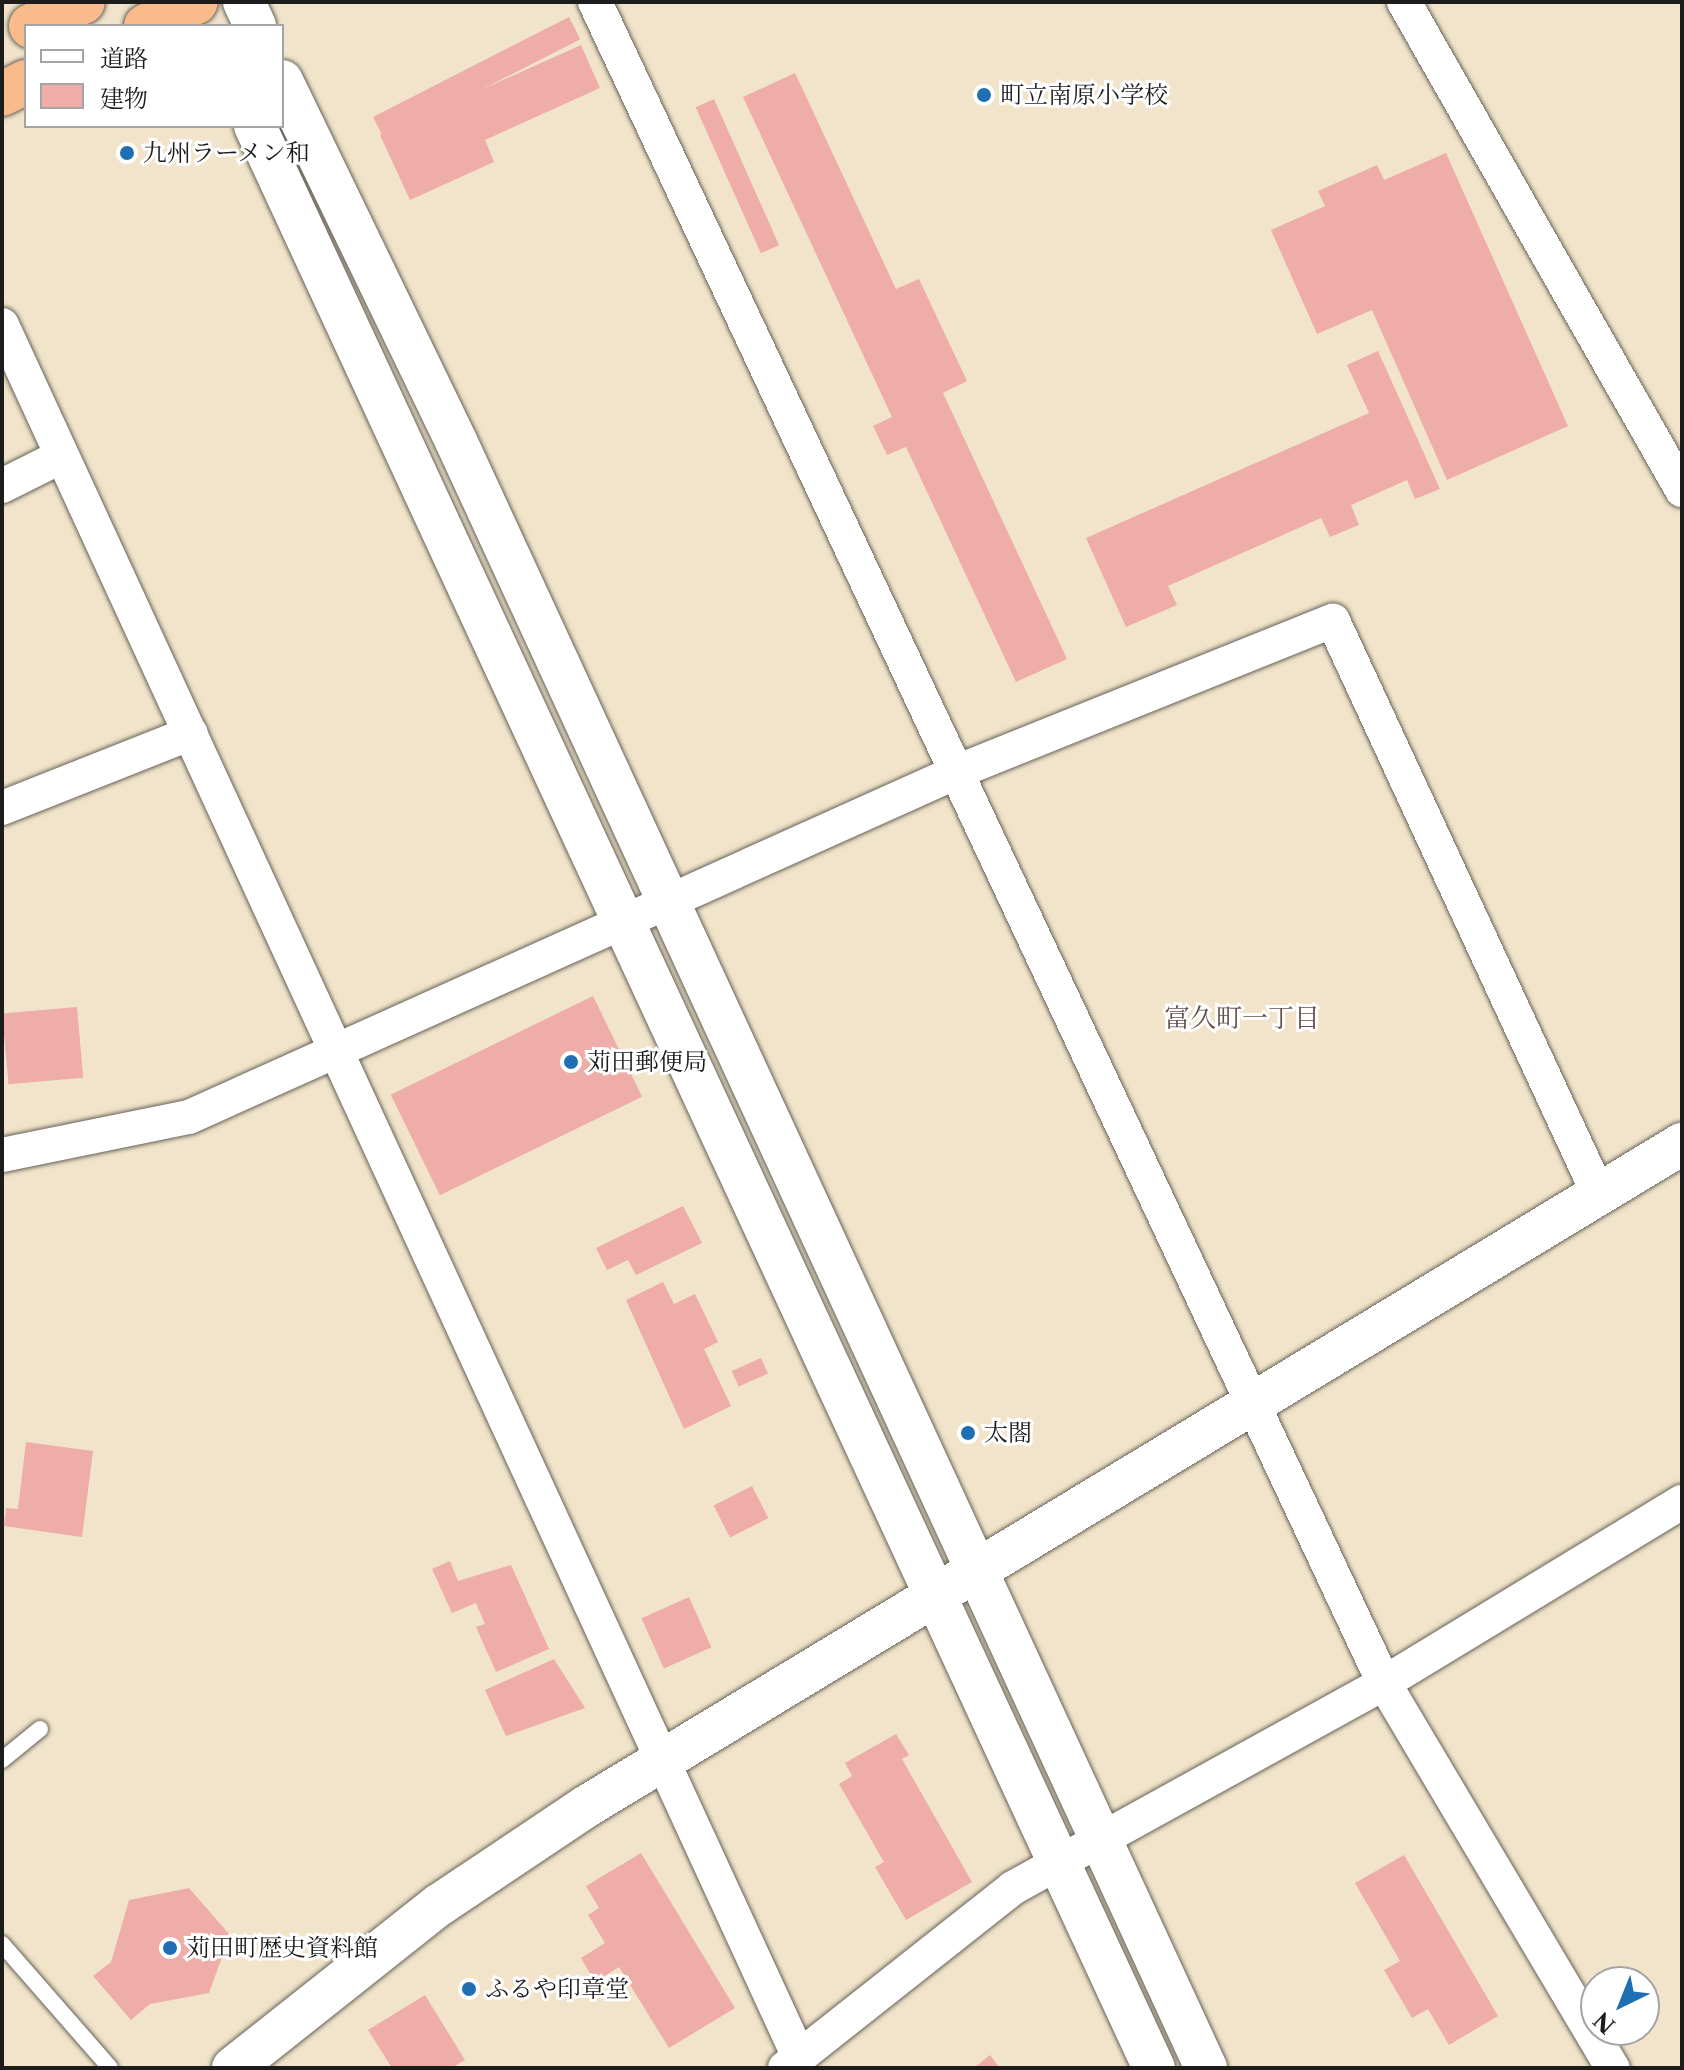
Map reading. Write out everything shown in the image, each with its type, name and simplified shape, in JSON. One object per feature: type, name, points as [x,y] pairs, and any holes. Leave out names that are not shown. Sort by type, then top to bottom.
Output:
[{"type":"highway","points":[[35,24],[83,2]]},
{"type":"highway","points":[[150,24],[196,2]]},
{"type":"highway","points":[[2,39],[24,29]]},
{"type":"highway","points":[[2,94],[24,83]]},
{"type":"street","points":[[214,2],[221,24]]},
{"type":"street","points":[[244,2],[254,24]]},
{"type":"street","points":[[595,2],[959,771],[1384,1683],[1613,2068]]},
{"type":"street","points":[[1404,2],[1682,490]]},
{"type":"street","points":[[284,85],[456,441],[666,905],[977,1568],[1102,1844],[1212,2063]]},
{"type":"street","points":[[256,128],[626,923],[933,1595],[1062,1867],[1134,2048],[1154,2068]]},
{"type":"street","points":[[2,325],[663,1760],[792,2062],[1013,1888],[1062,1867],[1384,1683],[1682,1502]]},
{"type":"street","points":[[2,486],[62,456]]},
{"type":"street","points":[[2,1155],[176,1121],[338,1053],[959,771],[1333,621],[1599,1195]]},
{"type":"street","points":[[2,808],[191,733]]},
{"type":"street","points":[[233,2068],[439,1905],[663,1760],[1252,1401],[1682,1144]]},
{"type":"lane","points":[[2,1760],[40,1729]]},
{"type":"lane","points":[[2,1944],[110,2068]]},
{"type":"building","points":[[569,17],[580,39],[384,139],[373,117]]},
{"type":"building","points":[[581,45],[600,88],[485,140],[494,162],[410,200],[380,135]]},
{"type":"building","points":[[795,73],[896,289],[919,279],[967,381],[943,393],[1067,659],[1016,682],[906,447],[887,455],[873,426],[892,417],[743,97]]},
{"type":"building","points":[[714,99],[779,245],[761,253],[696,107]]},
{"type":"building","points":[[1446,153],[1568,426],[1447,480],[1372,310],[1317,334],[1271,230],[1325,206],[1318,191],[1377,165],[1384,180]]},
{"type":"building","points":[[1378,351],[1440,489],[1415,499],[1407,480],[1351,505],[1359,525],[1330,537],[1321,518],[1168,586],[1177,605],[1126,627],[1086,538],[1369,413],[1347,365]]},
{"type":"building","points":[[593,996],[642,1097],[440,1195],[391,1095]]},
{"type":"building","points":[[77,1007],[83,1078],[8,1084],[2,1014]]},
{"type":"building","points":[[683,1206],[702,1243],[636,1275],[628,1260],[607,1270],[596,1248]]},
{"type":"building","points":[[663,1282],[674,1304],[695,1294],[718,1342],[704,1349],[731,1406],[684,1429],[626,1300]]},
{"type":"building","points":[[761,1358],[768,1374],[739,1387],[732,1371]]},
{"type":"building","points":[[26,1442],[93,1451],[82,1537],[4,1526],[6,1508],[18,1509]]},
{"type":"building","points":[[752,1486],[768,1518],[730,1538],[714,1506]]},
{"type":"building","points":[[450,1561],[458,1581],[511,1565],[549,1649],[496,1672],[476,1627],[485,1624],[476,1603],[452,1613],[432,1569]]},
{"type":"building","points":[[689,1597],[711,1647],[664,1668],[641,1618]]},
{"type":"building","points":[[554,1659],[585,1708],[506,1736],[485,1690]]},
{"type":"building","points":[[896,1734],[909,1755],[902,1759],[972,1882],[906,1920],[875,1867],[884,1862],[839,1784],[852,1776],[845,1763]]},
{"type":"building","points":[[641,1853],[735,2008],[669,2048],[619,1967],[595,1982],[581,1958],[605,1943],[588,1915],[599,1908],[586,1886]]},
{"type":"building","points":[[1404,1855],[1498,2016],[1449,2045],[1428,2009],[1412,2018],[1384,1970],[1400,1961],[1355,1883]]},
{"type":"building","name":"苅田町歴史資料館","points":[[189,1888],[230,1935],[209,1993],[150,2004],[131,2020],[93,1976],[111,1962],[129,1900]]},
{"type":"building","points":[[425,1995],[465,2060],[451,2068],[392,2068],[368,2030]]},
{"type":"building","points":[[990,2055],[1000,2068],[974,2068]]},
{"type":"place","name":"町立南原小学校","points":[[984,95]]},
{"type":"place","name":"九州ラーメン和","points":[[127,153]]},
{"type":"place","name":"苅田郵便局","points":[[571,1062]]},
{"type":"place","name":"太閤","points":[[968,1433]]},
{"type":"place","name":"苅田町歴史資料館","points":[[170,1948]]},
{"type":"place","name":"ふるや印章堂","points":[[469,1989]]},
{"type":"district","name":"富久町一丁目","points":[[1242,1019]]}]
